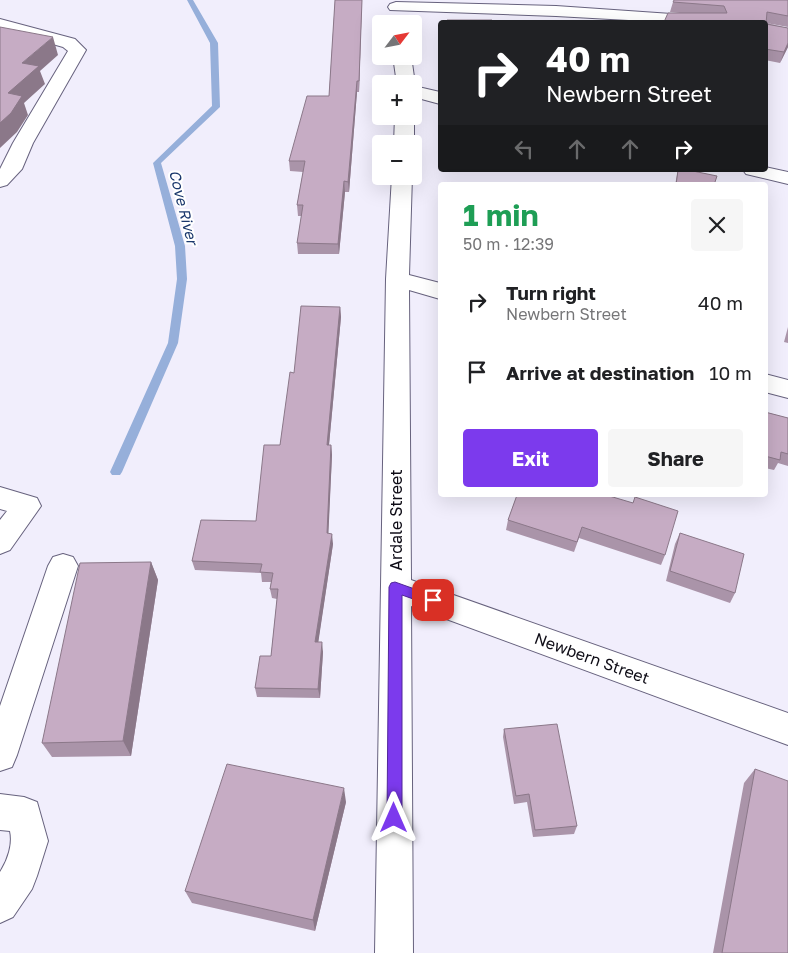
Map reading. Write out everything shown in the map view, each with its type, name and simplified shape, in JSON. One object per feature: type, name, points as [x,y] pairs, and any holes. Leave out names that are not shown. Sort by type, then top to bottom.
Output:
[{"type":"street","points":[[395,4],[530,8],[642,7],[705,20]]},
{"type":"street","points":[[0,24],[69,43],[77,50],[23,143],[12,169],[0,181]]},
{"type":"street","points":[[422,94],[438,98]]},
{"type":"street","points":[[762,172],[788,178]]},
{"type":"street","name":"Ardale Street","points":[[394,953],[397,279],[402,185]]},
{"type":"street","points":[[397,279],[438,290]]},
{"type":"street","points":[[768,384],[788,390]]},
{"type":"street","points":[[0,498],[27,506],[0,542]]},
{"type":"street","points":[[0,755],[63,566]]},
{"type":"street","name":"Newbern Street","points":[[395,587],[788,729]]},
{"type":"street","points":[[0,812],[24,815],[30,841],[20,876],[0,904]]},
{"type":"building","points":[[335,0],[362,0],[359,81],[357,81],[348,182],[344,181],[338,244],[297,243],[303,205],[297,205],[305,161],[289,161],[307,96],[329,96]]},
{"type":"building","points":[[674,0],[788,0],[788,16],[767,12],[766,20],[665,20],[668,13],[727,13],[724,6],[673,2]]},
{"type":"building","points":[[768,24],[788,28],[788,43],[784,52],[768,49]]},
{"type":"building","points":[[0,27],[53,37],[22,63],[39,66],[8,93],[22,96],[11,113],[0,123]]},
{"type":"building","points":[[678,172],[698,172],[717,176],[715,182],[676,182]]},
{"type":"building","points":[[301,306],[340,307],[327,445],[331,445],[327,533],[332,534],[315,642],[322,642],[318,689],[255,688],[260,656],[271,656],[278,589],[270,589],[273,573],[260,572],[262,564],[192,561],[201,520],[256,521],[264,445],[280,445],[290,372],[294,373]]},
{"type":"building","points":[[768,413],[788,418],[788,454],[781,452],[780,460],[768,457]]},
{"type":"building","points":[[516,497],[613,497],[633,503],[635,497],[678,511],[665,555],[582,527],[577,542],[508,520]]},
{"type":"building","points":[[680,533],[744,554],[735,593],[670,571]]},
{"type":"building","points":[[151,562],[123,741],[42,743],[80,563]]},
{"type":"building","points":[[557,724],[577,826],[535,830],[529,794],[516,796],[504,729]]},
{"type":"building","points":[[227,764],[344,788],[313,920],[185,891]]},
{"type":"building","points":[[755,769],[788,781],[788,953],[722,953]]},
{"type":"waterway","name":"Cove River","points":[[116,472],[173,343],[182,279],[180,246],[157,163],[216,107],[214,43],[190,0]]},
{"type":"route","points":[[394,818],[395,587],[433,600]]}]
